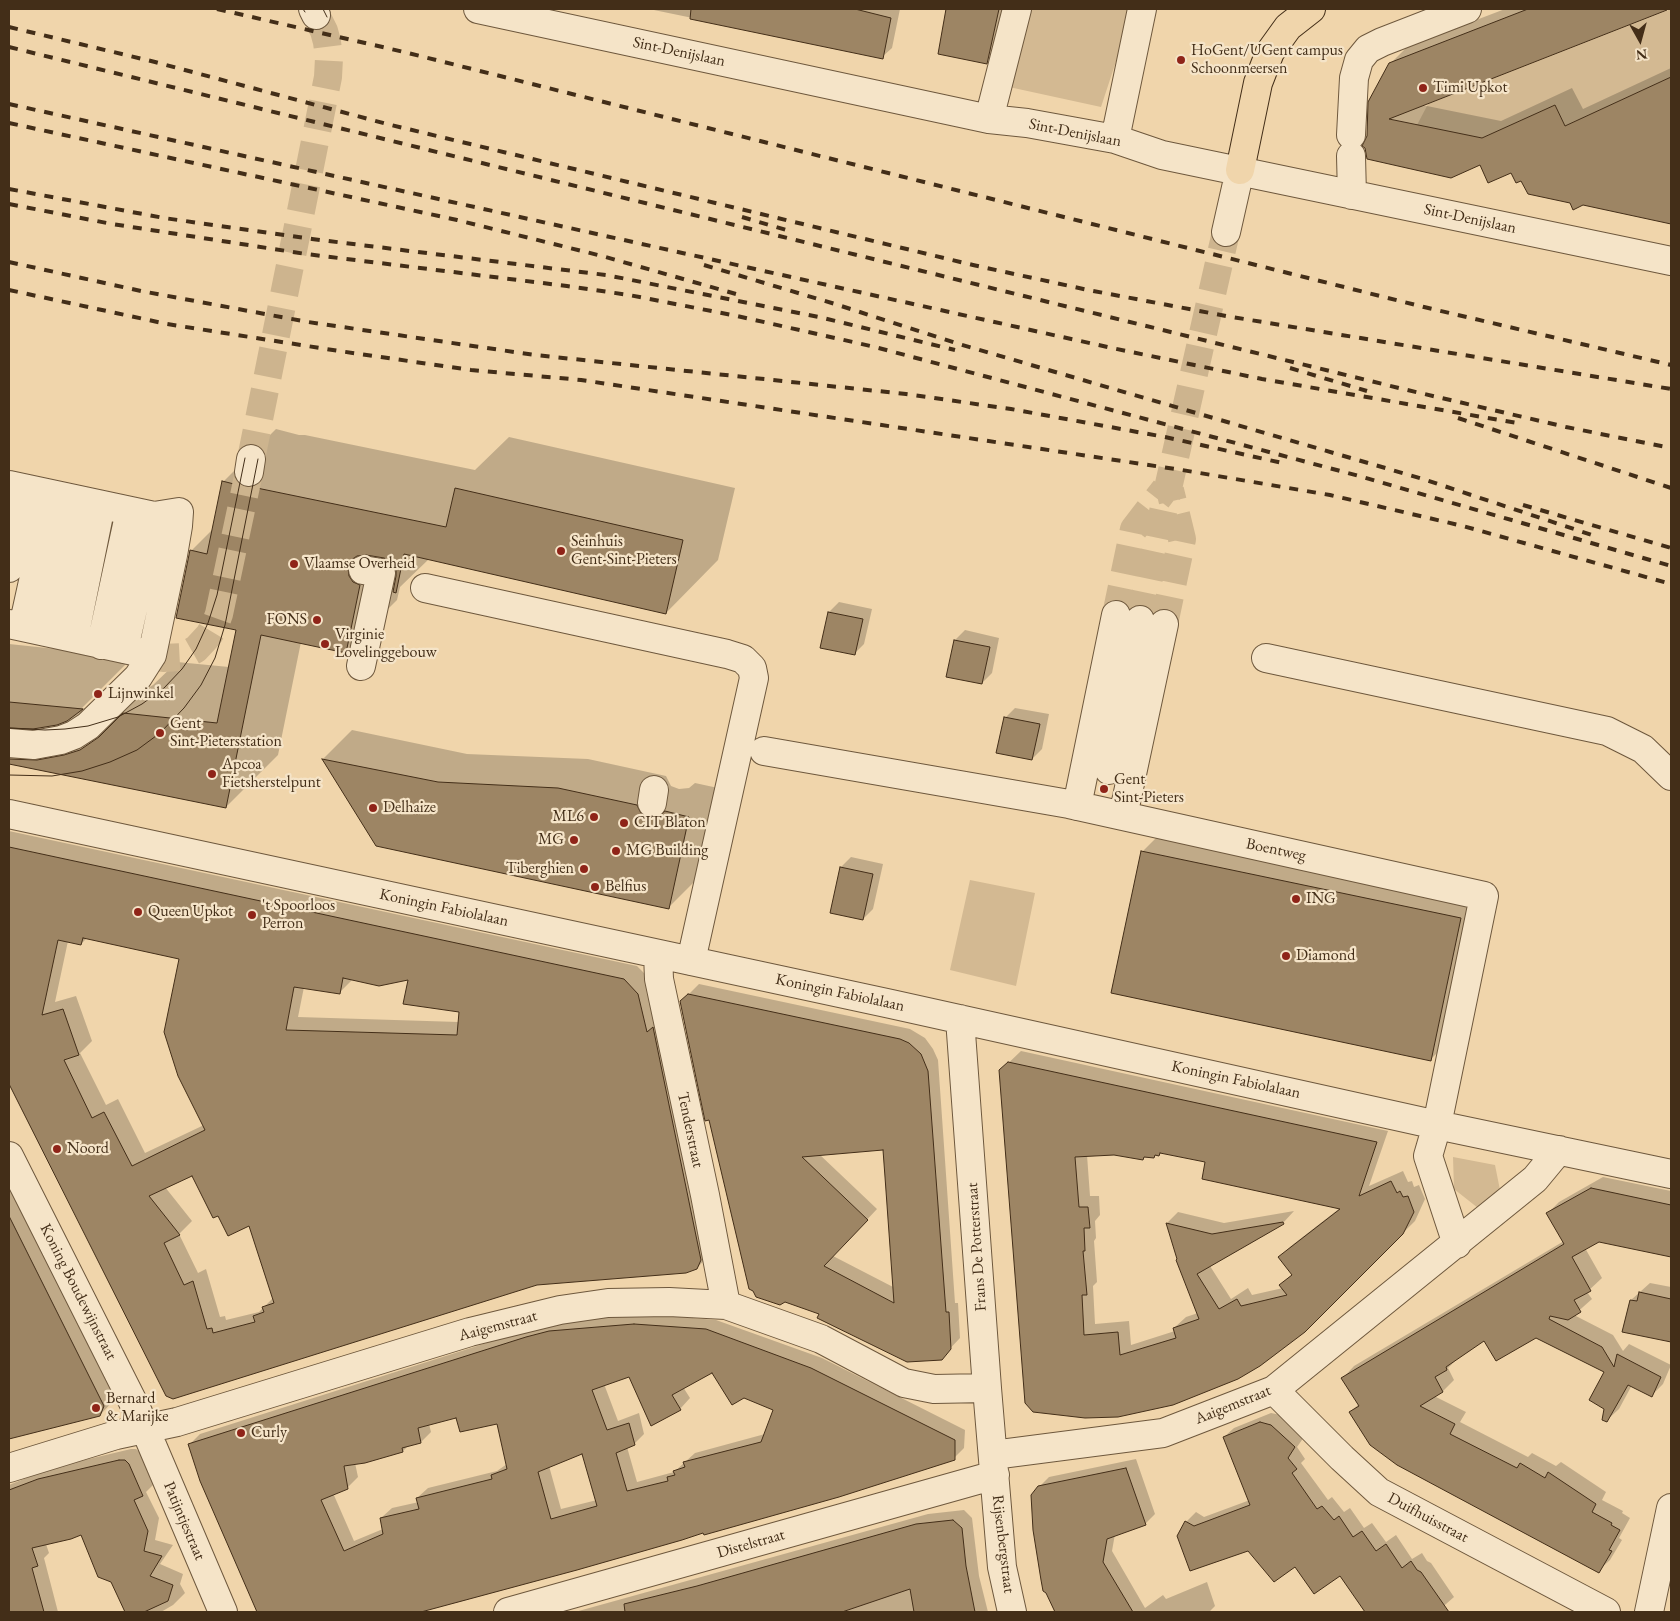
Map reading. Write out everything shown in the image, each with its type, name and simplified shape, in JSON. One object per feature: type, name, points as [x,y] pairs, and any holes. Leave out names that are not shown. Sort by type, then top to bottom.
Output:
[{"type":"main road","points":[[1240,170],[1258,83],[1270,52],[1288,27],[1311,9]]},
{"type":"street","name":"Sint-Denijslaan","points":[[479,9],[989,119],[1027,123],[1115,139],[1162,155],[1671,261]]},
{"type":"street","points":[[989,119],[1017,9]]},
{"type":"street","points":[[1115,139],[1142,9]]},
{"type":"street","points":[[1352,195],[1351,145],[1354,78],[1359,60],[1368,49],[1382,42],[1467,9]]},
{"type":"street","points":[[1226,232],[1240,170]]},
{"type":"street","points":[[9,743],[34,745],[74,735],[88,726],[138,677],[152,655],[173,555],[179,512],[142,513],[17,487],[11,555]]},
{"type":"street","points":[[77,500],[16,626],[152,655]]},
{"type":"street","points":[[61,635],[77,500]]},
{"type":"street","points":[[112,647],[142,513]]},
{"type":"street","points":[[361,666],[381,573],[363,570]]},
{"type":"street","points":[[425,588],[727,654],[743,659],[752,668],[754,678],[691,961]]},
{"type":"street","points":[[1109,770],[1140,620]]},
{"type":"street","points":[[1073,805],[1140,620]]},
{"type":"street","points":[[1122,816],[1140,620]]},
{"type":"street","points":[[1266,658],[1607,731],[1643,748],[1671,776]]},
{"type":"street","name":"Boentweg","points":[[764,751],[1073,805],[1484,896],[1437,1125]]},
{"type":"street","name":"Koningin Fabiolalaan","points":[[9,814],[960,1019],[1437,1125],[1671,1174]]},
{"type":"street","name":"Tenderstraat","points":[[658,954],[659,978],[705,1195],[726,1306]]},
{"type":"street","name":"Frans De Potterstraat","points":[[960,1019],[994,1465]]},
{"type":"street","points":[[1437,1125],[1428,1156],[1457,1244]]},
{"type":"street","name":"Aaigemstraat","points":[[994,1465],[1163,1433],[1274,1390],[1457,1244],[1535,1179],[1560,1150]]},
{"type":"street","name":"Koning Boudewijnstraat","points":[[9,1156],[145,1429]]},
{"type":"street","name":"Aaigemstraat","points":[[9,1468],[116,1435],[177,1422],[470,1332],[560,1310],[608,1303],[669,1302],[726,1306],[821,1339],[904,1383],[934,1389],[987,1388]]},
{"type":"street","name":"Duifhuisstraat","points":[[1274,1390],[1379,1492],[1606,1612]]},
{"type":"street","name":"Patijntjestraat","points":[[145,1429],[223,1612]]},
{"type":"street","name":"Distelstraat","points":[[508,1612],[994,1465]]},
{"type":"street","name":"Rijsenbergstraat","points":[[994,1465],[1002,1566],[1012,1612]]},
{"type":"street","points":[[1649,1612],[1671,1508]]},
{"type":"shaded area","points":[[1027,9],[1129,9],[1123,40],[1101,107],[1009,87]]},
{"type":"shaded area","points":[[1671,9],[1671,77],[1565,126],[1555,105],[1482,138],[1417,125],[1428,104]]},
{"type":"shaded area","points":[[970,880],[1035,893],[1016,986],[950,970]]},
{"type":"shaded area","points":[[1453,1157],[1495,1165],[1500,1190],[1478,1208],[1454,1189]]},
{"type":"building","points":[[691,9],[855,9],[891,18],[883,59],[690,19]]},
{"type":"building","points":[[946,9],[999,9],[987,64],[938,54]]},
{"type":"building","points":[[1528,9],[1667,10],[1389,119],[1482,138],[1555,105],[1565,126],[1671,77],[1671,224],[1583,205],[1573,210],[1570,203],[1528,194],[1521,181],[1516,183],[1511,173],[1488,183],[1480,165],[1451,178],[1367,159],[1365,148],[1362,146],[1367,136],[1368,102],[1389,63]]},
{"type":"building","name":"Virginie Lovelinggebouw","points":[[222,481],[446,527],[455,488],[683,540],[666,614],[404,554],[396,593],[393,592],[396,568],[391,561],[366,555],[357,556],[351,560],[348,568],[349,576],[353,582],[360,585],[346,653],[261,635],[226,808],[9,764],[9,759],[37,760],[80,750],[99,737],[123,713],[217,723],[236,630],[176,618],[190,550],[207,554]]},
{"type":"building","points":[[828,612],[863,619],[855,655],[820,648]]},
{"type":"building","points":[[954,640],[990,647],[982,684],[946,677]]},
{"type":"building","points":[[9,702],[83,709],[67,721],[57,725],[33,729],[9,728]]},
{"type":"building","points":[[1004,717],[1040,724],[1032,760],[996,753]]},
{"type":"building","points":[[322,759],[438,782],[558,788],[637,805],[642,815],[649,818],[658,817],[665,811],[689,817],[669,909],[376,846]]},
{"type":"building","points":[[9,847],[624,979],[638,994],[647,1032],[653,1027],[701,1260],[697,1269],[686,1273],[537,1285],[173,1399],[166,1396],[9,1084]],"holes":[[[83,938],[179,959],[164,1032],[178,1076],[205,1130],[132,1166],[104,1112],[92,1118],[64,1060],[79,1055],[63,1009],[42,1015],[58,940],[81,945]],[[343,978],[379,986],[408,980],[403,1004],[459,1012],[457,1035],[286,1030],[294,987],[340,994]],[[192,1176],[213,1218],[218,1216],[228,1236],[249,1226],[274,1303],[262,1307],[264,1312],[253,1316],[255,1322],[213,1333],[212,1328],[207,1329],[193,1281],[184,1285],[164,1243],[180,1235],[149,1196]]]},
{"type":"building","name":"Diamond","points":[[1141,851],[1461,918],[1431,1061],[1111,993]]},
{"type":"building","points":[[840,867],[873,874],[863,920],[830,913]]},
{"type":"building","points":[[688,994],[900,1039],[909,1043],[921,1054],[928,1071],[946,1312],[949,1312],[951,1349],[942,1360],[907,1362],[817,1318],[819,1314],[785,1302],[780,1305],[756,1297],[753,1291],[749,1289],[709,1120],[705,1121],[680,1001]],"holes":[[[883,1150],[894,1303],[824,1266],[868,1220],[802,1157]]]},
{"type":"building","points":[[1008,1062],[1377,1142],[1359,1196],[1391,1181],[1397,1193],[1400,1191],[1403,1197],[1408,1196],[1414,1212],[1403,1234],[1305,1332],[1260,1366],[1238,1379],[1173,1405],[1118,1417],[1085,1418],[1033,1412],[1025,1403],[999,1070]],"holes":[[[1160,1153],[1205,1162],[1202,1179],[1340,1209],[1278,1257],[1292,1275],[1279,1285],[1287,1295],[1241,1306],[1237,1299],[1219,1309],[1197,1274],[1284,1224],[1283,1222],[1212,1234],[1166,1223],[1176,1260],[1199,1319],[1173,1328],[1176,1338],[1120,1355],[1118,1332],[1084,1335],[1082,1295],[1087,1295],[1083,1251],[1085,1251],[1084,1228],[1090,1228],[1088,1207],[1079,1207],[1075,1157],[1114,1155],[1143,1160],[1144,1157],[1154,1158],[1155,1155],[1159,1156]]]},
{"type":"building","points":[[1591,1188],[1671,1205],[1671,1257],[1599,1242],[1572,1257],[1591,1291],[1574,1300],[1581,1312],[1568,1320],[1550,1316],[1549,1319],[1602,1347],[1614,1367],[1617,1354],[1661,1377],[1652,1397],[1628,1385],[1607,1422],[1602,1420],[1604,1409],[1589,1400],[1604,1372],[1536,1338],[1496,1361],[1484,1341],[1446,1367],[1447,1370],[1435,1377],[1443,1392],[1420,1406],[1455,1424],[1450,1434],[1517,1468],[1520,1463],[1545,1478],[1548,1472],[1596,1504],[1592,1512],[1612,1523],[1611,1525],[1620,1530],[1609,1550],[1612,1551],[1599,1573],[1397,1465],[1370,1445],[1349,1412],[1359,1406],[1341,1378],[1564,1244],[1546,1213]]},
{"type":"building","points":[[9,1216],[104,1406],[100,1416],[9,1439]]},
{"type":"building","points":[[1639,1292],[1671,1299],[1671,1342],[1622,1332],[1630,1300],[1637,1301]]},
{"type":"building","points":[[634,1324],[706,1329],[811,1368],[955,1440],[955,1460],[839,1497],[421,1612],[257,1612],[200,1481],[188,1444],[549,1331]],"holes":[[[712,1373],[732,1405],[744,1398],[773,1410],[761,1442],[683,1462],[685,1467],[673,1471],[675,1475],[667,1477],[668,1481],[627,1491],[616,1453],[635,1445],[629,1423],[607,1430],[592,1390],[629,1377],[651,1426],[681,1410],[672,1395]],[[456,1418],[460,1432],[497,1424],[507,1469],[491,1475],[492,1479],[416,1498],[419,1509],[380,1518],[383,1534],[344,1551],[321,1500],[348,1489],[344,1466],[365,1463],[403,1452],[402,1448],[421,1443],[418,1428]],[[582,1454],[597,1506],[551,1519],[538,1472]]]},
{"type":"building","points":[[1260,1422],[1271,1425],[1295,1447],[1288,1458],[1297,1469],[1292,1473],[1317,1509],[1322,1506],[1334,1520],[1339,1516],[1353,1537],[1362,1531],[1376,1551],[1386,1544],[1402,1568],[1411,1561],[1449,1612],[1365,1612],[1340,1576],[1314,1594],[1295,1567],[1274,1582],[1248,1551],[1190,1571],[1177,1536],[1185,1521],[1194,1526],[1250,1505],[1223,1437]]},
{"type":"building","points":[[125,1460],[129,1464],[143,1496],[134,1500],[148,1531],[144,1551],[162,1556],[150,1576],[173,1585],[168,1601],[144,1612],[125,1612],[111,1582],[98,1577],[81,1535],[32,1548],[38,1566],[32,1568],[44,1612],[9,1612],[9,1490],[38,1479]]},
{"type":"building","points":[[1126,1468],[1146,1525],[1107,1539],[1103,1562],[1133,1612],[1055,1612],[1046,1593],[1043,1591],[1033,1530],[1031,1495],[1038,1486]]},
{"type":"building","points":[[953,1520],[962,1528],[966,1566],[975,1612],[914,1612],[910,1589],[842,1612],[625,1612],[624,1604],[697,1586],[916,1524]]},
{"type":"tunnel","points":[[251,459],[328,77],[329,58],[327,42],[316,15]]},
{"type":"tunnel","points":[[1140,620],[1226,232]]},
{"type":"tunnel","points":[[152,655],[163,658],[182,657],[196,649],[209,635],[215,625],[219,614],[249,472]]},
{"type":"tunnel","points":[[1116,615],[1134,529],[1165,489]]},
{"type":"tunnel","points":[[1164,624],[1182,539],[1170,490]]},
{"type":"tram line","points":[[323,9],[327,17]]},
{"type":"tram line","points":[[9,728],[65,729],[88,726],[118,717],[142,704],[164,688],[182,669],[196,649],[208,623],[217,595],[245,458]]},
{"type":"tram line","points":[[9,775],[52,776],[82,771],[110,762],[137,750],[160,733],[184,708],[201,685],[215,658],[225,625],[258,459]]},
{"type":"railway","points":[[217,9],[404,52],[1424,307],[1671,365]]},
{"type":"railway","points":[[9,27],[155,62],[387,124],[973,265],[1088,290],[1226,316],[1671,389]]},
{"type":"railway","points":[[9,47],[1403,389],[1566,427],[1671,448]]},
{"type":"railway","points":[[9,104],[1112,348],[1262,379],[1523,424]]},
{"type":"railway","points":[[9,123],[457,220],[602,256],[736,294]]},
{"type":"railway","points":[[9,189],[164,218],[312,239],[606,275],[819,317],[955,350]]},
{"type":"railway","points":[[9,204],[112,224],[306,254],[629,295],[737,316],[875,347],[1359,476],[1671,566]]},
{"type":"railway","points":[[742,217],[793,232]]},
{"type":"railway","points":[[9,262],[141,291],[308,322],[535,355],[906,394],[1011,409],[1165,437],[1287,464]]},
{"type":"railway","points":[[704,265],[835,304],[959,344],[1423,479],[1598,537]]},
{"type":"railway","points":[[9,290],[167,324],[339,351],[471,370],[581,380],[1182,470],[1330,495],[1463,526],[1671,584]]},
{"type":"railway","points":[[1290,368],[1367,391]]},
{"type":"railway","points":[[1458,418],[1671,488]]},
{"type":"railway","points":[[1523,505],[1671,548]]},
{"type":"place","name":"HoGent/UGent campus Schoonmeersen","points":[[1181,60]]},
{"type":"place","name":"Timi Upkot","points":[[1423,88]]},
{"type":"place","name":"Seinhuis Gent-Sint-Pieters","points":[[561,551]]},
{"type":"place","name":"Vlaamse Overheid","points":[[294,564]]},
{"type":"place","name":"FONS","points":[[317,620]]},
{"type":"place","name":"Virginie Lovelinggebouw","points":[[325,644]]},
{"type":"place","name":"Lijnwinkel","points":[[98,694]]},
{"type":"place","name":"Gent Sint-Pietersstation","points":[[160,733]]},
{"type":"place","name":"Apcoa Fietsherstelpunt","points":[[212,774]]},
{"type":"place","name":"Gent Sint-Pieters","points":[[1104,789]]},
{"type":"place","name":"Delhaize","points":[[373,808]]},
{"type":"place","name":"ML6","points":[[594,817]]},
{"type":"place","name":"CIT Blaton","points":[[624,823]]},
{"type":"place","name":"MG","points":[[574,840]]},
{"type":"place","name":"MG Building","points":[[616,851]]},
{"type":"place","name":"Tiberghien","points":[[584,869]]},
{"type":"place","name":"Belfius","points":[[595,887]]},
{"type":"place","name":"ING","points":[[1296,899]]},
{"type":"place","name":"Queen Upkot","points":[[138,912]]},
{"type":"place","name":"'t Spoorloos Perron","points":[[252,915]]},
{"type":"place","name":"Diamond","points":[[1286,956]]},
{"type":"place","name":"Noord","points":[[57,1149]]},
{"type":"place","name":"Bernard & Marijke","points":[[96,1408]]},
{"type":"place","name":"Curly","points":[[241,1433]]}]
